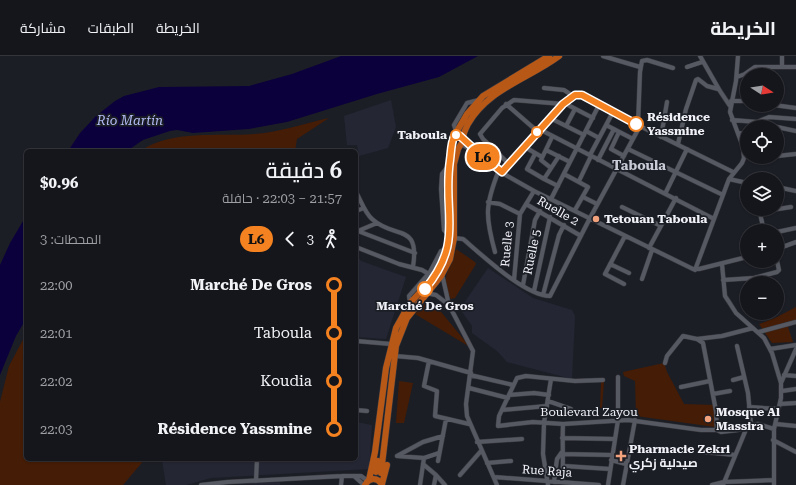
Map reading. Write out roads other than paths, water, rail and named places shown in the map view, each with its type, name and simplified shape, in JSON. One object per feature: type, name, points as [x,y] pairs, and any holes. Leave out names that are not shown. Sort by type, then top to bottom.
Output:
[{"type":"highway","points":[[386,368],[379,472],[399,334],[406,318],[425,291],[443,270],[452,253],[454,170],[456,154],[467,114],[479,100],[494,88],[549,56]]},
{"type":"highway","points":[[460,139],[473,117],[490,98],[559,56]]},
{"type":"highway","points":[[443,270],[448,247],[452,237],[449,164],[453,143],[452,140],[460,139]]},
{"type":"highway","points":[[373,484],[390,344],[400,319],[410,303],[425,291],[432,275],[443,270]]},
{"type":"highway","points":[[373,484],[385,474],[391,431],[395,358]]},
{"type":"street","points":[[602,56],[640,67]]},
{"type":"street","points":[[700,56],[718,89],[731,104]]},
{"type":"street","points":[[738,56],[737,77],[731,104],[732,120],[740,138]]},
{"type":"street","points":[[782,56],[782,67]]},
{"type":"street","points":[[452,237],[463,239],[514,280],[543,295],[551,295],[597,204],[633,140],[639,125],[640,67],[642,61],[645,60],[673,68]]},
{"type":"street","points":[[687,67],[702,62]]},
{"type":"street","points":[[737,77],[745,74],[755,67],[796,67]]},
{"type":"street","points":[[678,144],[686,109],[696,80],[698,79],[710,88],[718,89]]},
{"type":"street","points":[[544,88],[564,90],[573,96]]},
{"type":"street","points":[[495,252],[487,221],[488,202],[500,171],[564,103],[573,96],[582,95],[733,172]]},
{"type":"street","points":[[508,163],[483,139],[480,134],[506,104],[516,99],[564,103],[592,118]]},
{"type":"street","points":[[661,136],[667,102]]},
{"type":"street","points":[[731,104],[740,102]]},
{"type":"street","points":[[506,104],[538,130],[666,192],[714,218]]},
{"type":"street","points":[[551,199],[600,105]]},
{"type":"street","points":[[784,106],[796,108]]},
{"type":"street","points":[[566,126],[575,109]]},
{"type":"street","points":[[579,181],[613,112]]},
{"type":"street","points":[[762,120],[769,117],[796,119]]},
{"type":"street","points":[[550,118],[566,126],[599,138]]},
{"type":"street","points":[[732,120],[740,121]]},
{"type":"street","points":[[606,124],[633,140]]},
{"type":"street","points":[[598,160],[614,129]]},
{"type":"street","points":[[784,129],[796,132]]},
{"type":"street","points":[[619,132],[611,148],[624,156]]},
{"type":"street","points":[[551,168],[541,162],[552,137]]},
{"type":"street","points":[[460,139],[500,171],[534,191],[575,210],[650,249],[696,270],[740,260]]},
{"type":"street","points":[[524,146],[542,157]]},
{"type":"street","points":[[628,149],[723,195]]},
{"type":"street","points":[[666,192],[687,149]]},
{"type":"street","points":[[546,150],[570,162]]},
{"type":"street","points":[[535,154],[527,170],[558,186]]},
{"type":"street","points":[[784,155],[796,154]]},
{"type":"street","points":[[544,179],[559,156]]},
{"type":"street","points":[[696,270],[729,179],[733,172],[741,164]]},
{"type":"street","points":[[564,174],[588,187],[575,210]]},
{"type":"street","points":[[729,179],[740,181]]},
{"type":"street","points":[[784,188],[796,191]]},
{"type":"street","name":"Ruelle 3","points":[[514,280],[520,214],[534,191]]},
{"type":"street","points":[[358,196],[370,217],[377,222],[407,236],[413,243],[415,253],[413,267]]},
{"type":"street","points":[[583,197],[597,204]]},
{"type":"street","points":[[642,278],[650,249],[676,198]]},
{"type":"street","points":[[488,202],[500,204],[520,214]]},
{"type":"street","name":"Ruelle 2","points":[[526,204],[581,236]]},
{"type":"street","points":[[622,207],[661,226]]},
{"type":"street","points":[[784,208],[791,207]]},
{"type":"street","points":[[358,210],[364,208]]},
{"type":"street","points":[[523,285],[535,220],[540,211]]},
{"type":"street","name":"Ruelle 5","points":[[534,291],[550,217]]},
{"type":"street","points":[[358,231],[377,222]]},
{"type":"street","points":[[543,295],[559,235],[564,225]]},
{"type":"street","points":[[784,231],[796,228]]},
{"type":"street","points":[[358,231],[415,253]]},
{"type":"street","points":[[624,236],[606,275],[624,284]]},
{"type":"street","points":[[784,246],[796,242]]},
{"type":"street","points":[[410,303],[409,296],[432,275],[441,250],[448,247]]},
{"type":"street","points":[[358,248],[432,275]]},
{"type":"street","points":[[610,264],[629,273]]},
{"type":"street","points":[[722,264],[726,296],[731,306],[759,332],[770,349],[781,383],[782,391],[773,440],[774,485]]},
{"type":"street","points":[[723,280],[754,278],[777,272],[779,268]]},
{"type":"street","points":[[443,270],[449,305],[472,347],[474,354],[466,407],[469,424],[497,485]]},
{"type":"street","points":[[425,291],[436,295],[449,305]]},
{"type":"street","points":[[759,332],[796,322]]},
{"type":"street","points":[[697,339],[722,336],[753,328]]},
{"type":"street","points":[[665,363],[666,356],[680,338],[686,336],[704,343],[713,394],[717,430]]},
{"type":"street","points":[[358,341],[390,344]]},
{"type":"street","points":[[724,484],[735,455],[749,426],[748,393],[737,346]]},
{"type":"street","points":[[770,349],[796,346]]},
{"type":"street","points":[[781,383],[796,349]]},
{"type":"street","points":[[395,358],[429,361],[470,374],[513,384]]},
{"type":"street","points":[[429,361],[424,386],[437,391],[435,416],[469,424]]},
{"type":"street","points":[[784,375],[796,376]]},
{"type":"street","points":[[547,406],[502,410],[517,378],[526,376],[551,379],[602,380]]},
{"type":"street","points":[[733,380],[744,377]]},
{"type":"street","points":[[608,485],[618,420],[618,378]]},
{"type":"street","points":[[548,483],[543,454],[544,423],[551,379]]},
{"type":"street","points":[[681,387],[710,381]]},
{"type":"street","points":[[468,388],[508,397],[534,393],[549,395]]},
{"type":"street","points":[[782,391],[796,389]]},
{"type":"street","points":[[713,394],[730,391]]},
{"type":"street","points":[[548,401],[571,409]]},
{"type":"street","points":[[749,407],[779,406],[796,403]]},
{"type":"street","points":[[358,410],[367,411]]},
{"type":"street","name":"Boulevard Zayou","points":[[502,410],[498,419],[498,426],[524,423],[563,424],[635,420],[701,430],[728,432],[758,424],[774,429]]},
{"type":"street","points":[[438,461],[446,419]]},
{"type":"street","points":[[623,485],[635,420]]},
{"type":"street","points":[[562,482],[564,466],[562,453],[563,424]]},
{"type":"street","points":[[776,424],[796,426]]},
{"type":"street","points":[[440,453],[424,458],[397,456],[422,442],[443,436]]},
{"type":"street","points":[[562,438],[615,439]]},
{"type":"street","points":[[477,442],[522,439]]},
{"type":"street","points":[[773,440],[796,452]]},
{"type":"street","points":[[460,475],[481,451]]},
{"type":"street","points":[[704,452],[735,455]]},
{"type":"street","points":[[562,453],[612,455]]},
{"type":"street","points":[[554,482],[557,459],[562,453]]},
{"type":"street","points":[[420,485],[424,458]]},
{"type":"street","points":[[611,460],[626,464]]},
{"type":"street","points":[[256,481],[257,461]]},
{"type":"street","points":[[487,463],[511,461]]},
{"type":"street","points":[[423,464],[445,485]]},
{"type":"street","points":[[564,466],[610,469]]},
{"type":"street","points":[[434,485],[436,475]]},
{"type":"street","points":[[341,485],[342,476]]},
{"type":"street","points":[[201,485],[342,476],[361,476],[373,484]]},
{"type":"street","name":"Rue Raja","points":[[494,477],[548,483],[562,482],[599,485]]},
{"type":"street","points":[[712,485],[744,484],[774,480]]},
{"type":"water","name":"Río Martín","points":[[341,56],[478,56],[439,77],[377,94],[287,122],[249,129],[193,133],[177,130],[170,131],[143,140],[130,149],[69,149],[80,133],[96,116],[124,96],[159,87],[249,86],[292,74]]},
{"type":"water","points":[[24,219],[24,322],[16,336],[0,375],[0,265],[10,243]]},
{"type":"place","name":"Résidence Yassmine","points":[[636,124]]},
{"type":"place","name":"Taboula","points":[[456,135]]},
{"type":"place","name":"Tetouan Taboula","points":[[596,219]]},
{"type":"place","name":"Marché De Gros","points":[[425,289]]},
{"type":"place","name":"Mosque Al Massira","points":[[708,419]]},
{"type":"place","name":"Pharmacie Zekri صيدلية زكري","points":[[621,456]]},
{"type":"district","name":"Taboula","points":[[639,165]]}]
